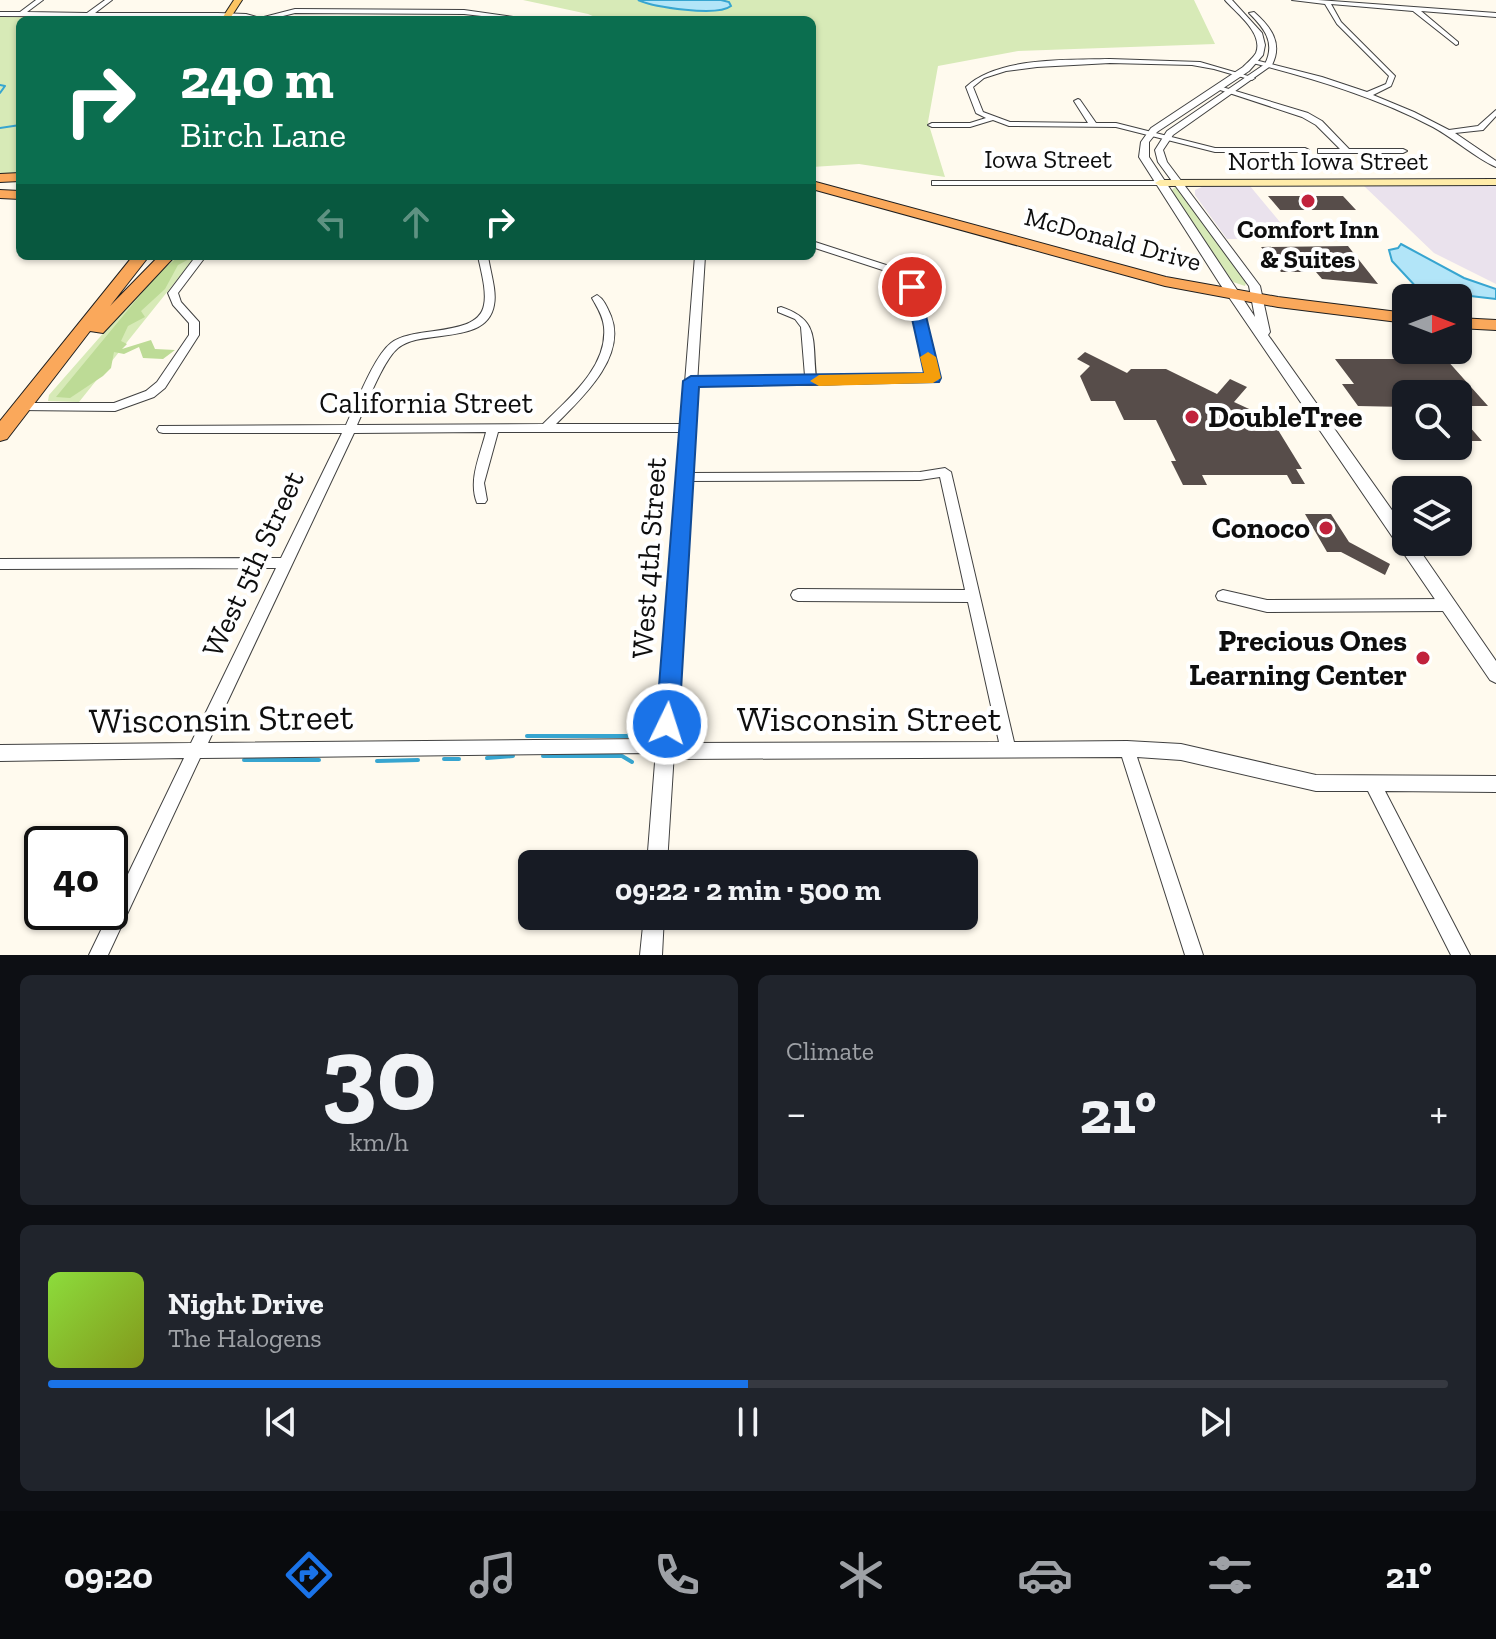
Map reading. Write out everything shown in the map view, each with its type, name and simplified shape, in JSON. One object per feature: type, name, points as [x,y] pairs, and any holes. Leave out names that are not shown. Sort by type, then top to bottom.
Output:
[{"type":"highway","name":"McDonald Drive","points":[[816,186],[1096,264],[1234,295],[1392,316]]},
{"type":"highway","points":[[0,434],[138,260]]},
{"type":"highway","points":[[71,348],[107,322],[163,260]]},
{"type":"highway","points":[[1472,324],[1496,325]]},
{"type":"main road","name":"North Iowa Street","points":[[1160,183],[1496,182]]},
{"type":"street","points":[[21,14],[40,0]]},
{"type":"street","points":[[89,14],[109,0]]},
{"type":"street","points":[[426,11],[435,0]]},
{"type":"street","points":[[1228,0],[1258,33],[1261,45],[1255,62],[1151,134],[1143,153],[1234,295],[1392,522]]},
{"type":"street","points":[[1238,0],[1272,35],[1275,50],[1268,65],[1166,137],[1160,146],[1160,156],[1249,279],[1258,299],[1264,336]]},
{"type":"street","points":[[1295,0],[1496,15]]},
{"type":"street","points":[[1328,4],[1339,23],[1392,76],[1389,85],[1369,94]]},
{"type":"street","points":[[1416,10],[1456,43]]},
{"type":"street","points":[[276,16],[295,11],[426,11],[506,16]]},
{"type":"street","points":[[0,14],[158,16]]},
{"type":"street","points":[[1252,78],[1186,63],[1067,62],[1025,66],[981,76],[970,83],[978,110],[990,119],[1009,124],[1116,125],[1215,150],[1305,150]]},
{"type":"street","points":[[1255,62],[1369,94],[1449,132],[1496,165]]},
{"type":"street","points":[[1219,88],[1305,115],[1319,123],[1347,151]]},
{"type":"street","points":[[1078,101],[1093,124]]},
{"type":"street","points":[[1449,132],[1480,128],[1496,112]]},
{"type":"street","points":[[932,125],[970,125],[990,119]]},
{"type":"street","points":[[1321,151],[1403,151]]},
{"type":"street","name":"Iowa Street","points":[[935,183],[1160,183]]},
{"type":"street","points":[[691,381],[933,378],[911,276],[816,245]]},
{"type":"street","points":[[24,407],[115,407],[133,403],[156,390],[194,335],[194,322],[176,303],[173,293],[198,260]]},
{"type":"street","name":"West 5th Street","points":[[98,955],[385,355],[393,345],[412,337],[464,329],[485,318],[490,303],[484,260]]},
{"type":"street","name":"West 4th Street","points":[[658,850],[700,260]]},
{"type":"street","points":[[546,428],[586,383],[607,346],[608,321],[597,298]]},
{"type":"street","points":[[781,310],[798,317],[806,327],[811,381]]},
{"type":"street","name":"California Street","points":[[163,429],[688,428]]},
{"type":"street","points":[[481,500],[478,483],[493,429]]},
{"type":"street","points":[[684,477],[920,476],[945,472],[1008,749]]},
{"type":"street","points":[[1416,556],[1496,675]]},
{"type":"street","points":[[0,564],[286,563]]},
{"type":"street","points":[[798,595],[974,596]]},
{"type":"street","points":[[1223,596],[1267,606],[1449,605]]},
{"type":"street","name":"Wisconsin Street","points":[[0,753],[507,746],[1127,749],[1181,752],[1316,783],[1496,784]]},
{"type":"street","points":[[1127,749],[1194,955]]},
{"type":"street","points":[[1373,785],[1461,955]]},
{"type":"street","points":[[651,955],[653,930]]},
{"type":"shaded area","points":[[1204,186],[1250,186],[1294,239],[1227,239],[1195,195],[1195,190]]},
{"type":"shaded area","points":[[1364,186],[1496,186],[1496,284],[1434,253]]},
{"type":"green space","points":[[523,0],[1194,0],[1215,44],[1018,51],[938,66],[928,122],[945,177],[859,164],[816,167],[816,16],[588,14]]},
{"type":"green space","points":[[0,15],[110,16],[16,16],[16,174],[0,175]]},
{"type":"green space","points":[[1175,187],[1181,189],[1246,283],[1245,286],[1233,282],[1171,191]]},
{"type":"green space","points":[[167,260],[193,260],[79,402],[48,401],[49,395]]},
{"type":"green space","points":[[174,260],[187,260],[178,265],[165,289],[141,311],[145,317],[128,326],[121,341],[127,344],[122,349],[151,340],[155,349],[175,350],[163,359],[143,358],[139,347],[124,354],[114,352],[111,368],[103,376],[70,398],[56,397],[156,276]]},
{"type":"water","points":[[638,0],[721,0],[729,2],[731,6],[700,11]]},
{"type":"water","points":[[1401,244],[1464,278],[1496,289],[1496,299],[1472,296],[1472,284],[1413,284],[1392,261],[1389,250]]},
{"type":"building","name":"Comfort Inn & Suites","points":[[1268,196],[1343,196],[1356,210],[1280,210]]},
{"type":"building","points":[[1348,246],[1378,284],[1322,279],[1316,272],[1281,272],[1261,247]]},
{"type":"building","name":"DoubleTree","points":[[1085,352],[1127,373],[1131,369],[1166,369],[1217,394],[1230,379],[1247,387],[1234,402],[1260,414],[1267,425],[1275,425],[1302,469],[1296,469],[1305,484],[1292,484],[1287,475],[1202,475],[1207,485],[1183,485],[1171,461],[1176,461],[1156,420],[1124,420],[1115,401],[1091,401],[1080,376],[1090,366],[1077,359]]},
{"type":"building","points":[[1335,359],[1392,359],[1392,364],[1450,364],[1465,380],[1392,380],[1392,407],[1358,406],[1342,384],[1354,384]]},
{"type":"building","points":[[1472,388],[1488,406],[1472,406]]},
{"type":"building","points":[[1472,430],[1482,441],[1472,441]]},
{"type":"building","name":"Conoco","points":[[1305,514],[1331,514],[1349,542],[1390,564],[1385,575],[1341,552],[1327,552]]},
{"type":"waterway","points":[[0,85],[5,86],[0,93]]},
{"type":"waterway","points":[[0,128],[16,126]]},
{"type":"waterway","points":[[527,736],[628,736],[635,727]]},
{"type":"waterway","points":[[487,758],[513,756]]},
{"type":"waterway","points":[[543,756],[622,756],[632,762]]},
{"type":"waterway","points":[[444,759],[459,759]]},
{"type":"waterway","points":[[244,760],[319,760]]},
{"type":"waterway","points":[[377,761],[418,760]]},
{"type":"slow traffic","points":[[819,381],[915,381],[933,378],[928,357]]},
{"type":"place","name":"Comfort Inn & Suites","points":[[1308,201]]},
{"type":"place","name":"DoubleTree","points":[[1192,417]]},
{"type":"place","name":"Conoco","points":[[1326,528]]},
{"type":"place","name":"Precious Ones Learning Center","points":[[1423,658]]},
{"type":"route","points":[[667,724],[691,381],[915,381],[933,378],[912,287]]}]
